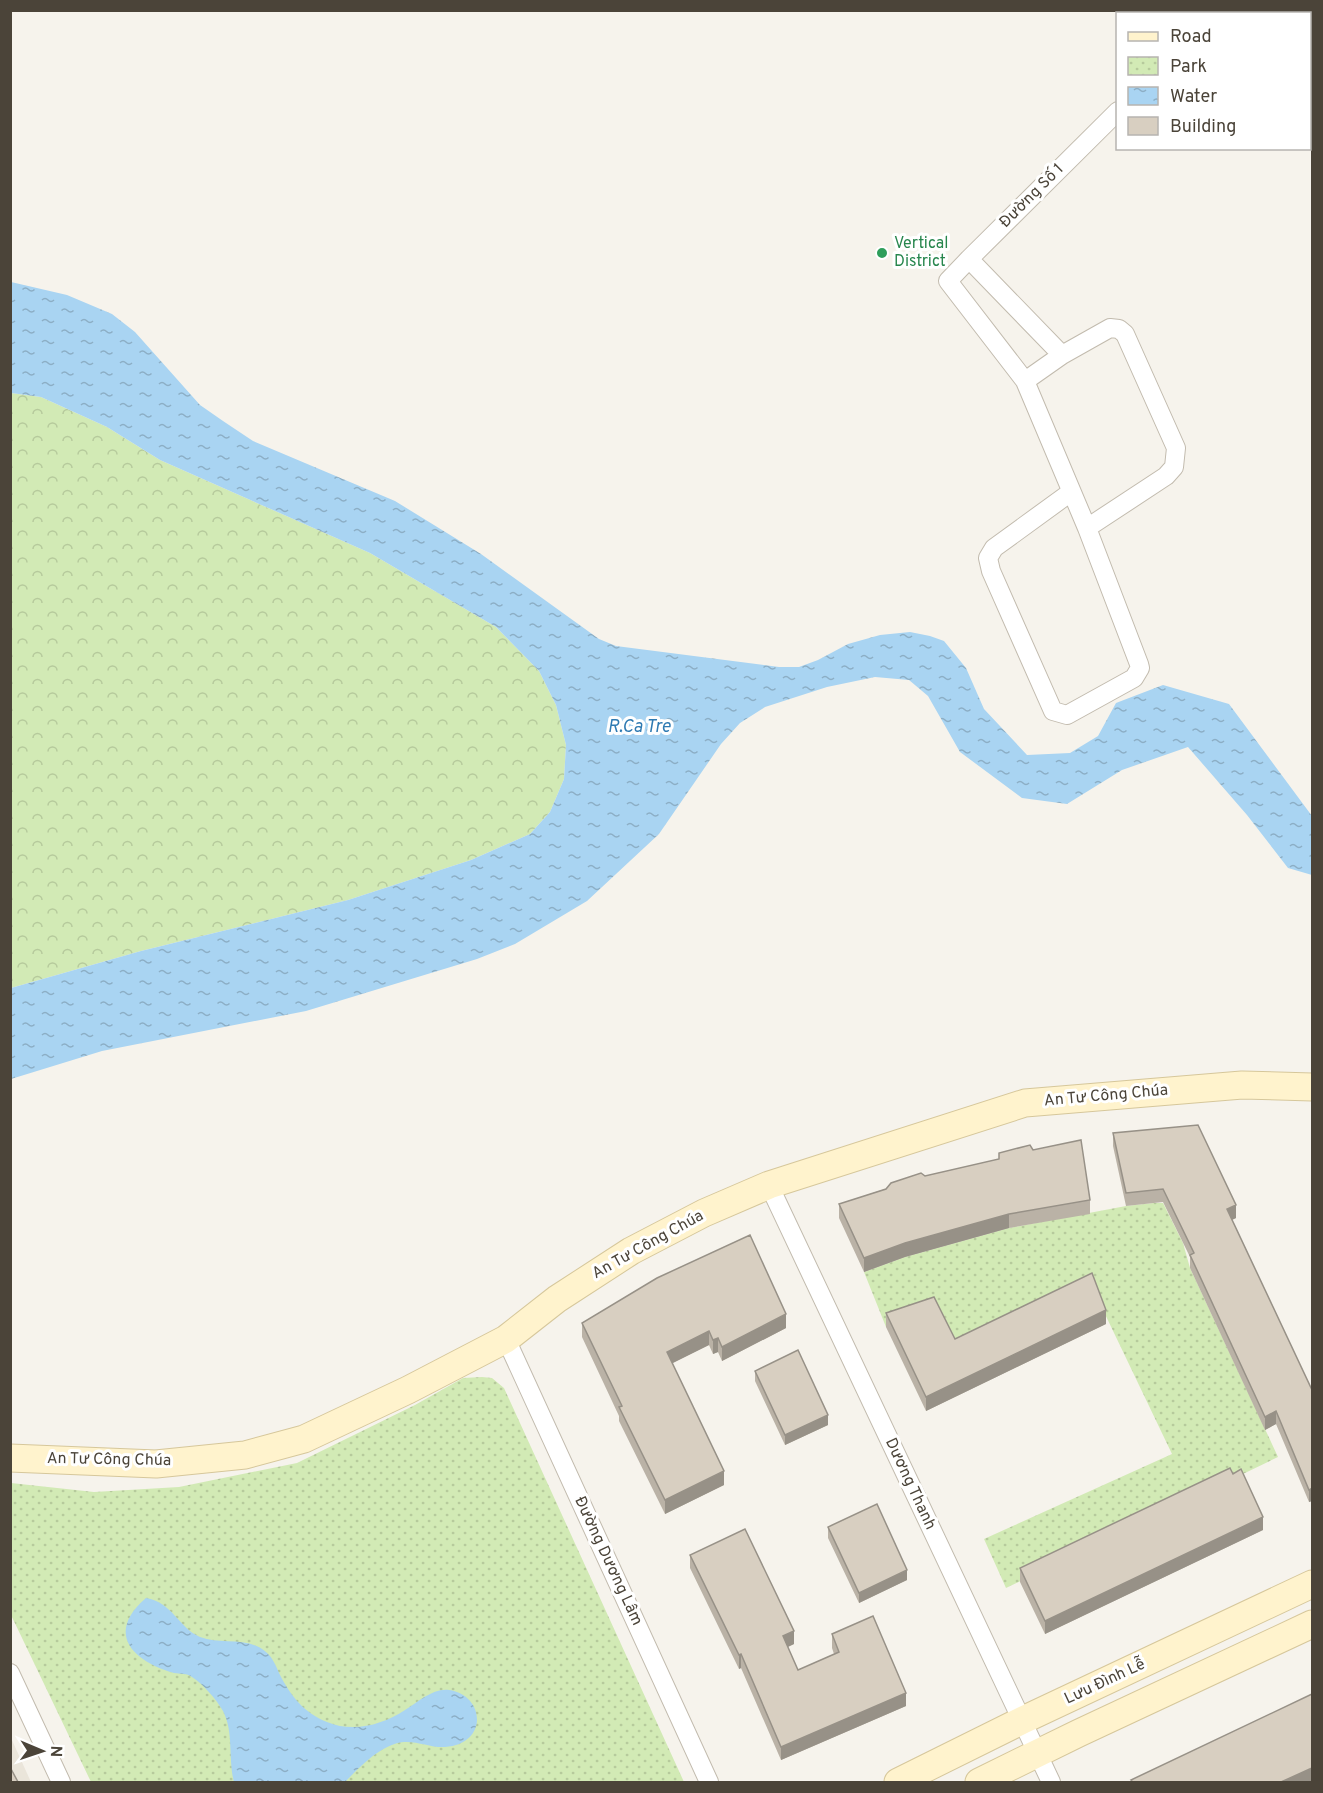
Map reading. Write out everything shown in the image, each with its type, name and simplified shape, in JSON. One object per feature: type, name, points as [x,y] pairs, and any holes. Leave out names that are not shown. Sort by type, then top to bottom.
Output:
[{"type":"street","name":"Đường Số 1","points":[[1025,381],[948,281],[1116,113]]},
{"type":"street","points":[[969,259],[1062,355]]},
{"type":"street","points":[[1071,492],[994,548],[988,558],[991,571],[1053,711],[1067,715],[1134,678],[1140,668],[1087,528],[1025,381],[1062,355],[1110,328],[1119,329],[1125,334],[1176,448],[1174,467],[1166,476],[1087,528]]},
{"type":"street","name":"An Tư Công Chúa","points":[[10,1458],[156,1464],[245,1455],[304,1439],[408,1390],[506,1339],[557,1299],[631,1251],[704,1213],[769,1185],[1024,1103],[1242,1085],[1312,1087]]},
{"type":"street","name":"Dương Thanh","points":[[769,1185],[1051,1782]]},
{"type":"street","name":"Đường Dương Lâm","points":[[506,1339],[709,1782]]},
{"type":"street","name":"Lưu Đình Lễ","points":[[898,1782],[1023,1720],[1312,1584]]},
{"type":"street","points":[[979,1782],[1037,1752],[1312,1624]]},
{"type":"street","points":[[10,1673],[61,1782]]},
{"type":"shaded area","points":[[11,1738],[31,1782],[11,1782]]},
{"type":"green space","points":[[11,393],[41,397],[107,427],[160,460],[370,553],[496,627],[539,671],[556,705],[566,745],[564,779],[550,812],[530,834],[471,860],[348,900],[141,951],[11,988]]},
{"type":"green space","points":[[1163,1203],[1183,1243],[1190,1268],[1278,1457],[1006,1588],[984,1539],[1172,1454],[1092,1287],[955,1353],[886,1327],[864,1272],[905,1257],[1009,1228],[1126,1206]]},
{"type":"green space","points":[[463,1378],[492,1378],[504,1388],[684,1782],[91,1782],[11,1615],[11,1483],[94,1492],[179,1487],[297,1463],[415,1405]]},
{"type":"water","name":"R.Ca Tre","points":[[11,282],[67,295],[112,314],[135,332],[200,405],[253,441],[395,501],[481,554],[599,639],[616,646],[779,667],[799,667],[848,644],[880,635],[910,632],[930,636],[944,641],[966,668],[984,709],[1027,755],[1070,753],[1098,736],[1116,703],[1163,685],[1229,704],[1312,816],[1312,875],[1288,868],[1247,815],[1188,747],[1122,770],[1067,804],[1022,798],[960,752],[928,696],[909,680],[875,677],[827,687],[765,707],[740,723],[721,744],[659,834],[587,901],[515,944],[477,959],[306,1011],[102,1051],[11,1079],[11,988],[141,951],[348,900],[471,860],[530,834],[550,812],[564,779],[566,745],[556,705],[539,671],[496,627],[370,553],[160,460],[107,427],[41,397],[11,393]]},
{"type":"water","points":[[146,1598],[155,1600],[169,1610],[186,1628],[200,1637],[243,1642],[259,1647],[271,1657],[284,1683],[299,1703],[312,1714],[327,1722],[347,1727],[367,1726],[387,1720],[431,1693],[449,1690],[461,1694],[470,1701],[477,1719],[475,1729],[469,1738],[459,1744],[445,1747],[404,1742],[387,1747],[372,1757],[345,1782],[234,1782],[229,1728],[217,1702],[192,1677],[159,1668],[136,1653],[129,1644],[126,1634],[127,1623]]},
{"type":"building","points":[[1198,1125],[1236,1205],[1227,1209],[1312,1390],[1312,1488],[1309,1490],[1276,1411],[1265,1417],[1190,1255],[1194,1253],[1163,1189],[1126,1193],[1113,1133]]},
{"type":"building","points":[[1081,1140],[1090,1200],[1009,1214],[905,1243],[864,1258],[839,1204],[886,1189],[891,1183],[921,1173],[925,1176],[999,1159],[999,1153],[1030,1145],[1033,1150]]},
{"type":"building","points":[[750,1235],[786,1314],[722,1347],[718,1338],[713,1340],[709,1331],[667,1352],[724,1471],[665,1500],[619,1407],[622,1406],[582,1323],[657,1278]]},
{"type":"building","points":[[1092,1273],[1106,1310],[926,1397],[886,1313],[934,1297],[955,1339]]},
{"type":"building","points":[[798,1350],[828,1415],[785,1435],[755,1371]]},
{"type":"building","points":[[1230,1468],[1233,1474],[1241,1469],[1263,1517],[1045,1621],[1020,1568]]},
{"type":"building","points":[[877,1504],[907,1570],[859,1593],[828,1527]]},
{"type":"building","points":[[745,1529],[794,1631],[783,1636],[798,1670],[839,1652],[832,1634],[873,1616],[906,1693],[781,1747],[741,1654],[739,1655],[690,1555]]},
{"type":"building","points":[[1312,1694],[1312,1768],[1281,1782],[1133,1782],[1131,1780]]},
{"type":"building","points":[[10,1767],[18,1782],[10,1782]]},
{"type":"place","name":"Vertical District","points":[[882,253]]}]
